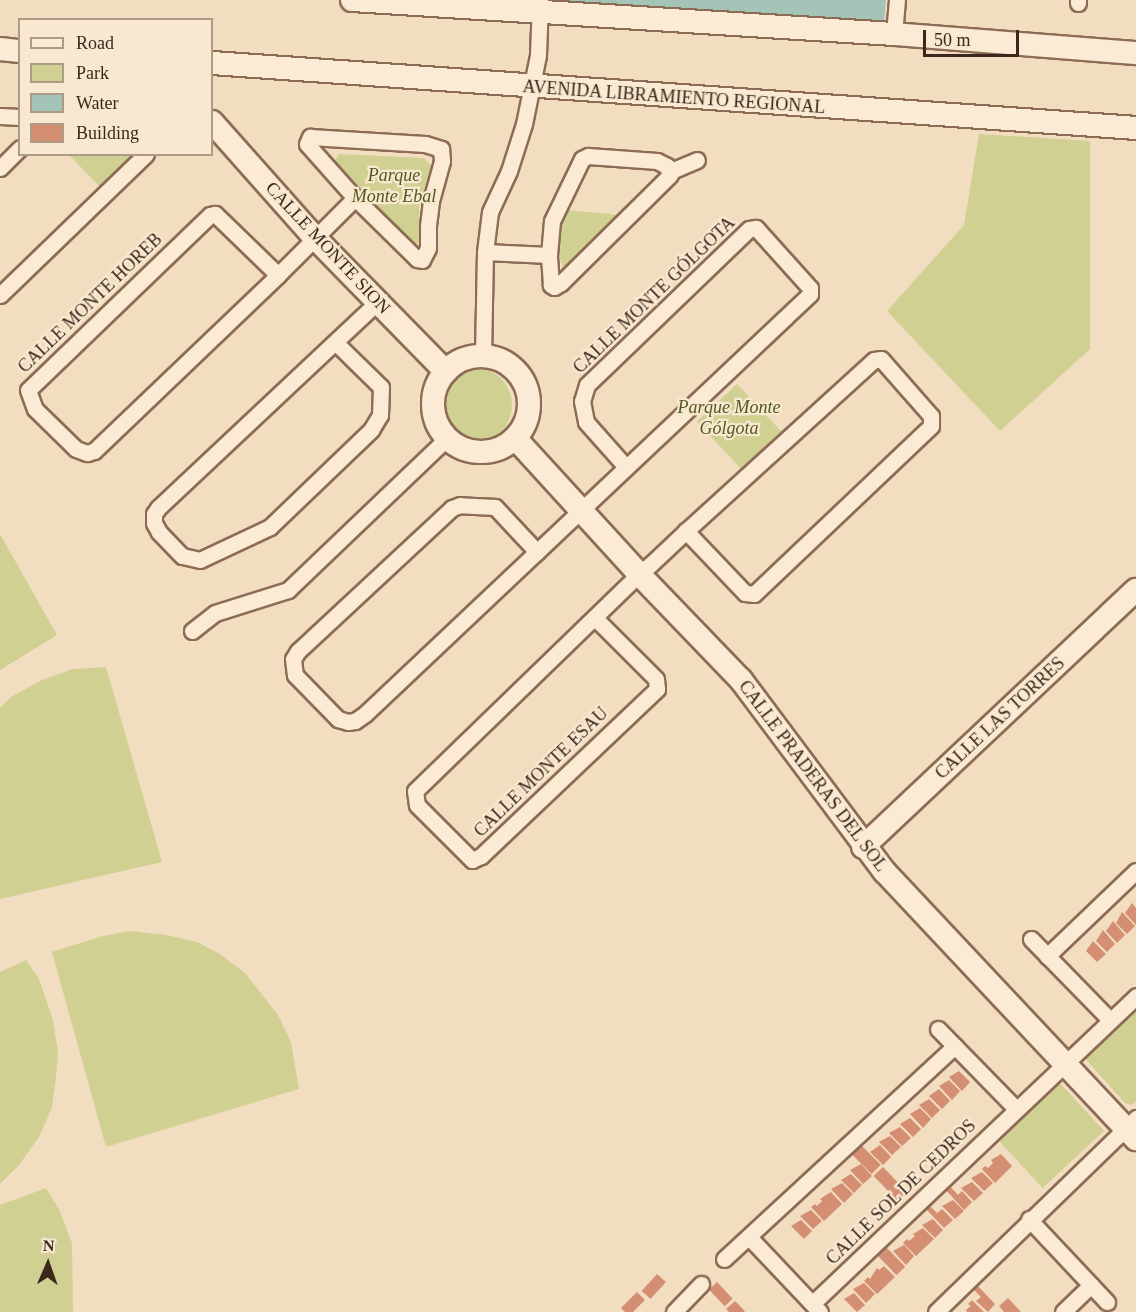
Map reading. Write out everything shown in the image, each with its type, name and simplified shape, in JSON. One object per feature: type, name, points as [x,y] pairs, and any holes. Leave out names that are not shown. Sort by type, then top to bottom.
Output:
[{"type":"street","points":[[352,0],[540,7],[1136,53]]},
{"type":"street","points":[[894,34],[897,0]]},
{"type":"street","points":[[483,356],[485,252],[490,212],[518,147],[532,87],[539,43],[540,7]]},
{"type":"street","points":[[0,49],[18,51]]},
{"type":"street","name":"AVENIDA LIBRAMIENTO REGIONAL","points":[[213,63],[1136,128]]},
{"type":"street","points":[[0,116],[18,117]]},
{"type":"street","name":"CALLE MONTE SION","points":[[213,123],[315,238],[446,372]]},
{"type":"street","points":[[308,138],[425,144],[441,149],[442,161],[431,201],[427,256],[422,260],[417,259],[355,198],[307,144],[308,138]]},
{"type":"street","points":[[0,168],[18,150]]},
{"type":"street","points":[[0,295],[144,156]]},
{"type":"street","points":[[584,157],[657,161],[664,163],[670,171],[669,178],[561,283],[554,287],[551,285],[549,255],[552,221],[584,157]]},
{"type":"street","points":[[670,171],[697,160]]},
{"type":"street","name":"CALLE MONTE HOREB","points":[[278,275],[215,214],[210,215],[28,390],[35,409],[76,449],[87,453],[94,451],[278,275],[355,198]]},
{"type":"street","name":"CALLE MONTE GÓLGOTA","points":[[537,552],[495,507],[460,505],[452,508],[298,651],[293,659],[295,675],[338,719],[348,722],[355,721],[537,552],[810,294],[810,288],[756,228],[749,229],[587,385],[582,400],[586,422],[626,467]]},
{"type":"street","points":[[485,252],[549,255]]},
{"type":"street","points":[[335,342],[381,387],[380,415],[371,430],[270,527],[200,560],[182,556],[159,532],[154,523],[154,514],[377,302]]},
{"type":"street","points":[[483,356],[499,360],[512,368],[522,380],[528,394],[529,410],[524,425],[515,438],[503,447],[488,452],[472,451],[457,446],[447,438],[436,422],[433,407],[435,391],[446,372],[467,358],[483,356]]},
{"type":"street","name":"CALLE MONTE ESAU","points":[[595,618],[656,679],[657,689],[481,856],[472,860],[417,805],[416,792],[639,574],[686,531],[877,359],[881,359],[931,416],[931,426],[754,594],[745,593],[686,531]]},
{"type":"street","points":[[192,631],[215,613],[288,590],[447,438]]},
{"type":"street","name":"CALLE PRADERAS DEL SOL","points":[[515,438],[639,574],[741,680],[863,846],[1064,1063],[1132,1128]]},
{"type":"street","name":"CALLE LAS TORRES","points":[[863,846],[1136,590]]},
{"type":"street","points":[[1047,956],[1136,871]]},
{"type":"street","points":[[1031,939],[1110,1020]]},
{"type":"street","name":"CALLE SOL DE CEDROS","points":[[749,1237],[816,1308],[1015,1108],[1136,996]]},
{"type":"street","points":[[938,1029],[1015,1108]]},
{"type":"street","points":[[724,1259],[955,1046]]},
{"type":"street","points":[[936,1312],[1029,1219],[1132,1128]]},
{"type":"street","points":[[1029,1219],[1107,1302]]},
{"type":"street","points":[[674,1312],[701,1284]]},
{"type":"street","points":[[1063,1312],[1091,1285]]},
{"type":"street","points":[[686,1300],[698,1312]]},
{"type":"green space","points":[[979,134],[1090,141],[1090,349],[1000,431],[887,311],[964,225]]},
{"type":"green space","name":"Parque Monte Ebal","points":[[339,154],[424,158],[434,169],[419,206],[420,242],[411,248],[331,166]]},
{"type":"green space","points":[[70,156],[133,156],[134,158],[103,190]]},
{"type":"green space","points":[[567,210],[620,215],[564,270],[556,247],[558,227]]},
{"type":"green space","points":[[474,367],[488,370],[501,378],[509,391],[512,405],[509,419],[501,432],[488,440],[474,443],[460,440],[447,432],[439,419],[436,405],[439,391],[447,378],[460,370]]},
{"type":"green space","name":"Parque Monte Gólgota","points":[[737,384],[791,442],[751,479],[697,422]]},
{"type":"green space","points":[[0,534],[57,635],[0,670]]},
{"type":"green space","points":[[106,667],[162,862],[0,899],[0,708],[11,697],[42,680],[73,669]]},
{"type":"green space","points":[[130,931],[166,935],[197,942],[220,954],[245,973],[278,1015],[291,1042],[299,1089],[106,1147],[52,952],[103,936]]},
{"type":"green space","points":[[26,960],[39,979],[53,1020],[58,1053],[56,1078],[52,1107],[39,1137],[19,1165],[0,1184],[0,972]]},
{"type":"green space","points":[[1136,1005],[1136,1101],[1132,1105],[1125,1103],[1082,1055]]},
{"type":"green space","points":[[1055,1078],[1104,1131],[1043,1188],[994,1135]]},
{"type":"green space","points":[[46,1188],[59,1209],[72,1243],[73,1312],[0,1312],[0,1205]]},
{"type":"water","points":[[549,0],[886,0],[884,24],[549,3]]},
{"type":"building","points":[[1132,903],[1136,908],[1136,925],[1125,913]]},
{"type":"building","points":[[1122,912],[1135,926],[1127,934],[1116,923]]},
{"type":"building","points":[[1113,921],[1125,935],[1117,943],[1106,931]]},
{"type":"building","points":[[1103,930],[1115,944],[1107,952],[1096,941]]},
{"type":"building","points":[[1093,941],[1106,954],[1097,962],[1086,951]]},
{"type":"building","points":[[959,1071],[970,1082],[962,1091],[949,1077]]},
{"type":"building","points":[[949,1080],[960,1091],[952,1100],[939,1086]]},
{"type":"building","points":[[939,1089],[950,1101],[942,1109],[929,1096]]},
{"type":"building","points":[[929,1099],[940,1110],[932,1118],[919,1105]]},
{"type":"building","points":[[920,1108],[931,1119],[923,1128],[910,1114]]},
{"type":"building","points":[[910,1118],[921,1129],[913,1137],[900,1124]]},
{"type":"building","points":[[900,1127],[911,1138],[902,1146],[889,1133]]},
{"type":"building","points":[[890,1136],[901,1147],[892,1155],[879,1142]]},
{"type":"building","points":[[861,1145],[881,1165],[872,1174],[852,1154]]},
{"type":"building","points":[[880,1145],[891,1157],[883,1165],[870,1152]]},
{"type":"building","points":[[1001,1154],[1012,1166],[995,1183],[982,1169],[985,1166],[988,1168],[993,1163],[991,1160]]},
{"type":"building","points":[[861,1164],[872,1176],[863,1184],[850,1170]]},
{"type":"building","points":[[883,1167],[907,1192],[898,1201],[874,1176]]},
{"type":"building","points":[[982,1172],[993,1183],[984,1191],[971,1178]]},
{"type":"building","points":[[851,1174],[862,1185],[854,1193],[841,1180]]},
{"type":"building","points":[[972,1182],[983,1193],[974,1201],[961,1188]]},
{"type":"building","points":[[842,1183],[853,1194],[844,1203],[831,1189]]},
{"type":"building","points":[[949,1185],[958,1195],[962,1191],[972,1202],[964,1210],[945,1189]]},
{"type":"building","points":[[831,1192],[842,1204],[824,1221],[811,1207],[815,1204],[817,1206],[822,1201],[820,1199]]},
{"type":"building","points":[[953,1200],[964,1211],[955,1219],[942,1206]]},
{"type":"building","points":[[930,1206],[937,1213],[942,1209],[953,1220],[944,1228],[926,1209]]},
{"type":"building","points":[[811,1210],[822,1221],[813,1229],[800,1216]]},
{"type":"building","points":[[933,1219],[943,1230],[935,1238],[922,1225]]},
{"type":"building","points":[[801,1220],[812,1231],[804,1239],[791,1226]]},
{"type":"building","points":[[923,1228],[934,1239],[916,1256],[903,1243],[907,1239],[909,1241],[915,1236],[913,1234]]},
{"type":"building","points":[[904,1245],[914,1256],[906,1265],[893,1251]]},
{"type":"building","points":[[885,1246],[905,1267],[897,1275],[876,1254]]},
{"type":"building","points":[[884,1266],[895,1277],[877,1294],[864,1281],[868,1277],[870,1279],[877,1268],[879,1270]]},
{"type":"building","points":[[657,1274],[666,1282],[651,1299],[642,1291]]},
{"type":"building","points":[[717,1282],[733,1299],[725,1306],[709,1290]]},
{"type":"building","points":[[864,1283],[875,1294],[866,1303],[853,1289]]},
{"type":"building","points":[[975,1283],[995,1304],[988,1312],[976,1301],[981,1297],[971,1287]]},
{"type":"building","points":[[637,1292],[645,1300],[633,1312],[625,1312],[621,1308]]},
{"type":"building","points":[[854,1293],[865,1305],[857,1312],[844,1299]]},
{"type":"building","points":[[1008,1298],[1021,1312],[1004,1312],[999,1306]]},
{"type":"building","points":[[972,1300],[984,1312],[967,1312],[966,1310],[971,1306],[968,1304]]},
{"type":"building","points":[[735,1301],[745,1312],[729,1312],[726,1309]]}]
